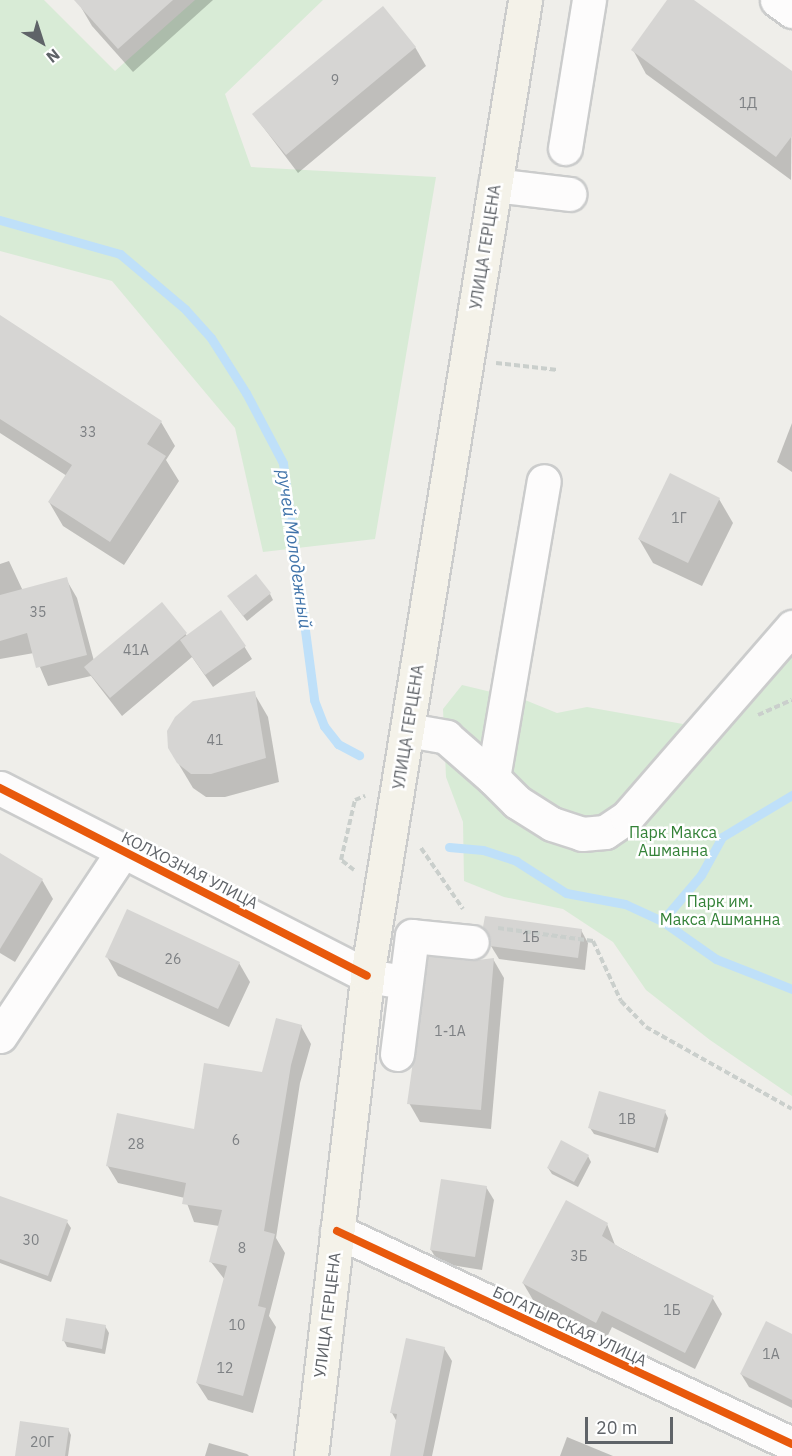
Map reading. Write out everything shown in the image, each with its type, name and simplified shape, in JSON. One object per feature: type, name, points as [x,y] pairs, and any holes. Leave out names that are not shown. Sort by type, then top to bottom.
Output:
[{"type":"main road","name":"УЛИЦА ГЕРЦЕНА","points":[[311,1456],[367,976],[525,0]]},
{"type":"street","points":[[565,148],[589,0]]},
{"type":"street","points":[[777,0],[792,11]]},
{"type":"street","points":[[495,185],[569,194]]},
{"type":"street","points":[[493,778],[544,481]]},
{"type":"street","points":[[408,730],[446,737],[517,802],[552,824],[582,834],[605,832],[627,817],[792,627]]},
{"type":"street","name":"КОЛХОЗНАЯ УЛИЦА","points":[[0,788],[367,976],[405,982]]},
{"type":"street","points":[[0,1036],[123,851]]},
{"type":"street","points":[[396,1054],[412,936],[478,927]]},
{"type":"street","name":"БОГАТЫРСКАЯ УЛИЦА","points":[[337,1231],[792,1444]]},
{"type":"path","points":[[487,362],[558,370]]},
{"type":"path","points":[[421,848],[459,907],[478,927],[593,941],[621,1001],[646,1027],[792,1109]]},
{"type":"green space","points":[[0,0],[44,0],[115,71],[195,0],[323,0],[225,94],[251,167],[436,177],[375,539],[263,552],[235,428],[112,281],[0,251]]},
{"type":"green space","name":"Парк Макса Ашманна","points":[[792,640],[792,1096],[710,1040],[646,990],[613,942],[563,909],[504,897],[464,881],[463,822],[446,777],[443,709],[462,685],[525,700],[557,713],[587,707],[683,724]]},
{"type":"building","points":[[74,0],[173,0],[118,49]]},
{"type":"building","points":[[667,0],[694,0],[792,71],[792,136],[776,157],[631,50]]},
{"type":"building","points":[[383,6],[416,47],[286,155],[252,114]]},
{"type":"building","points":[[0,315],[162,421],[147,444],[166,456],[110,542],[48,502],[72,465],[0,419]]},
{"type":"building","points":[[670,473],[720,498],[688,563],[638,539]]},
{"type":"building","points":[[256,574],[271,593],[243,616],[227,596]]},
{"type":"building","points":[[67,577],[87,655],[36,668],[27,633],[0,641],[0,595]]},
{"type":"building","points":[[162,602],[187,633],[110,698],[84,667]]},
{"type":"building","points":[[221,610],[246,646],[205,675],[180,640]]},
{"type":"building","points":[[255,691],[266,758],[211,774],[191,774],[177,763],[168,748],[167,731],[175,717],[193,701]]},
{"type":"building","points":[[0,853],[43,879],[0,949]]},
{"type":"building","points":[[127,909],[240,962],[218,1009],[105,957]]},
{"type":"building","points":[[485,916],[582,929],[578,958],[490,946],[489,935],[483,927]]},
{"type":"building","points":[[428,956],[470,961],[494,958],[481,1110],[407,1104]]},
{"type":"building","points":[[276,1018],[302,1025],[291,1065],[264,1231],[275,1234],[258,1306],[266,1308],[243,1396],[196,1383],[227,1266],[209,1262],[222,1210],[182,1204],[186,1183],[106,1166],[117,1113],[194,1129],[204,1063],[262,1072]]},
{"type":"building","points":[[599,1091],[666,1110],[655,1148],[588,1128]]},
{"type":"building","points":[[561,1140],[589,1155],[574,1182],[547,1168]]},
{"type":"building","points":[[441,1179],[487,1186],[475,1257],[430,1250]]},
{"type":"building","points":[[0,1196],[68,1220],[48,1276],[0,1259]]},
{"type":"building","points":[[566,1200],[608,1223],[602,1236],[624,1250],[714,1296],[685,1353],[602,1311],[596,1323],[522,1283]]},
{"type":"building","points":[[66,1318],[106,1325],[102,1349],[62,1341]]},
{"type":"building","points":[[766,1321],[792,1334],[792,1400],[740,1374]]},
{"type":"building","points":[[406,1338],[445,1347],[423,1456],[390,1456],[397,1414],[390,1413]]},
{"type":"building","points":[[20,1421],[69,1428],[65,1456],[15,1456]]},
{"type":"waterway","name":"ручей Молодежный","points":[[0,220],[120,254],[185,309],[211,338],[246,393],[283,463],[314,700],[324,726],[338,744],[359,755]]},
{"type":"waterway","points":[[662,921],[701,875],[722,837],[792,795]]},
{"type":"waterway","name":"ручей Молодежный","points":[[449,847],[483,850],[516,861],[566,893],[625,904],[662,921],[716,959],[792,989]]},
{"type":"cycle path","points":[[0,788],[367,976]]},
{"type":"cycle path","points":[[337,1231],[792,1444]]},
{"type":"park label","name":"Парк им. Макса Ашманна","points":[[720,910]]}]
